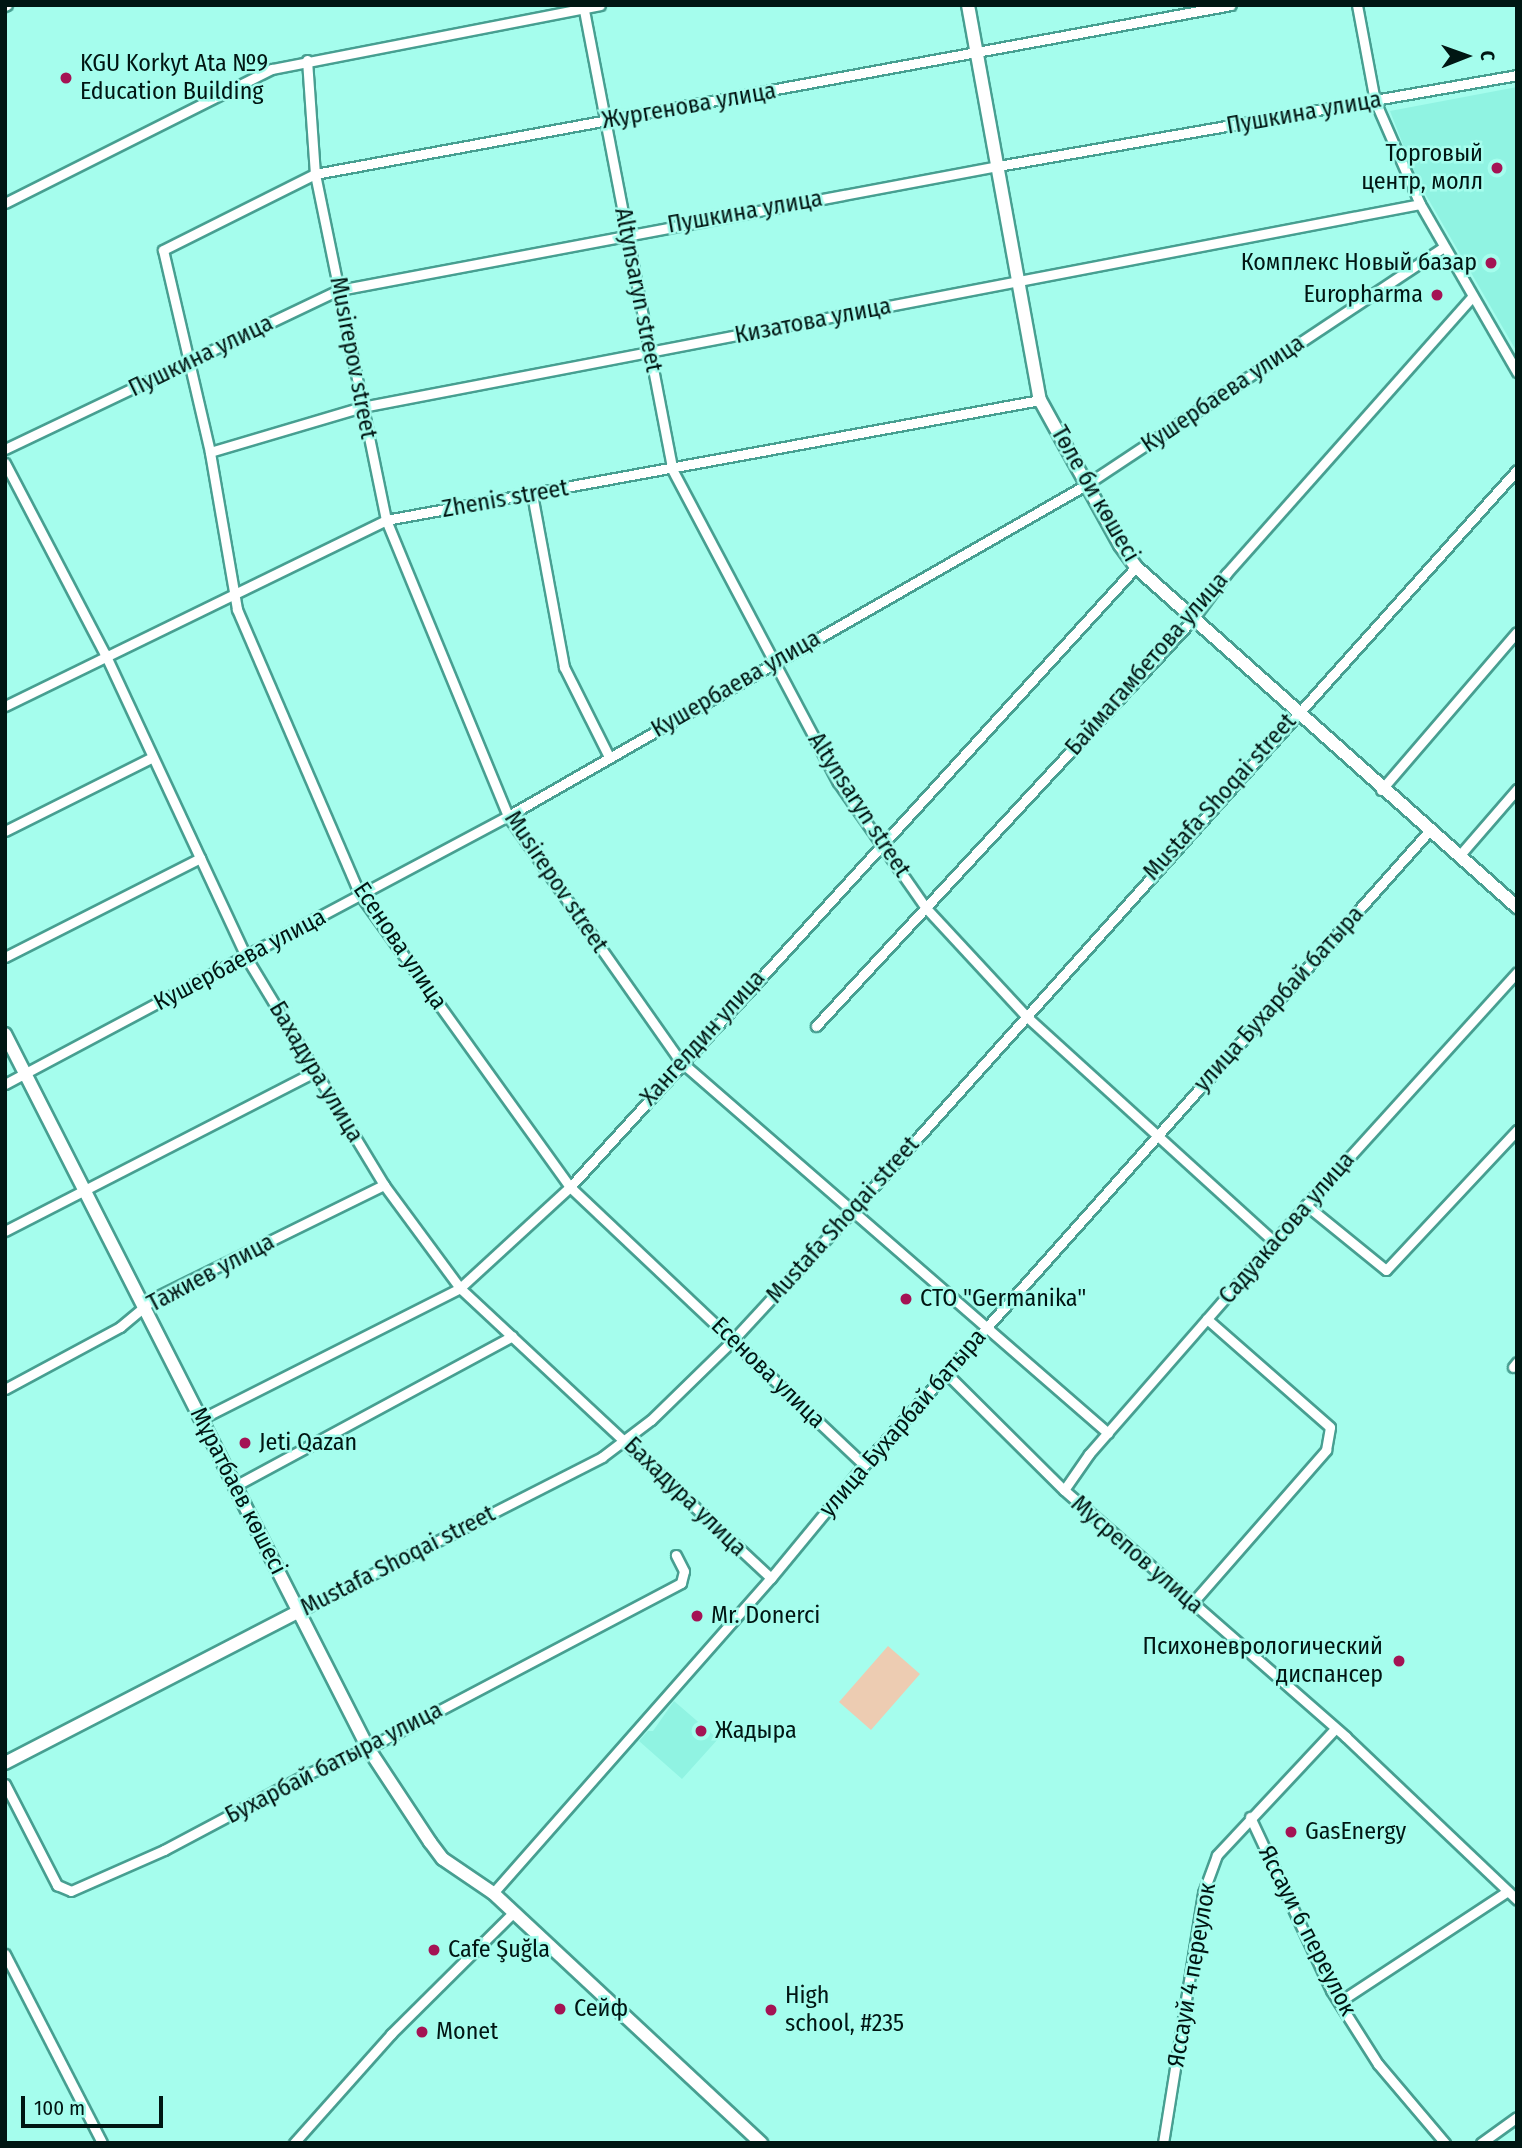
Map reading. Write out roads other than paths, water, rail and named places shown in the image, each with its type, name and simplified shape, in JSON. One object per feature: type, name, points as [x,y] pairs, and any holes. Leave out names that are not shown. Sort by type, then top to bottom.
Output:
[{"type":"street","points":[[5,203],[260,75],[307,60],[600,5]]},
{"type":"street","name":"Төле би көшесі","points":[[968,5],[1040,400],[1086,485],[1136,567],[1381,790],[1517,907]]},
{"type":"street","name":"Жургенова улица","points":[[163,250],[315,174],[1231,5]]},
{"type":"street","points":[[1357,5],[1375,101],[1420,204],[1517,372]]},
{"type":"street","name":"Altynsaryn street","points":[[584,7],[672,469],[838,782],[926,908],[1026,1016],[1274,1242]]},
{"type":"street","name":"Musirepov street","points":[[307,60],[315,174],[386,520],[508,816],[680,1062],[989,1325],[1108,1433]]},
{"type":"street","name":"Пушкина улица","points":[[5,449],[339,290],[998,166],[1517,75]]},
{"type":"street","name":"Кизатова улица","points":[[210,453],[362,407],[1420,204]]},
{"type":"street","name":"Кушербаева улица","points":[[5,1084],[508,816],[1086,485],[1444,247]]},
{"type":"street","name":"Есенова улица","points":[[163,250],[210,453],[237,609],[360,895],[570,1187],[864,1465]]},
{"type":"street","name":"Баймагамбетова улица","points":[[816,1026],[1193,619],[1226,574],[1472,297]]},
{"type":"street","name":"Zhenis street","points":[[5,706],[105,654],[386,520],[1040,400]]},
{"type":"street","name":"Бахадура улица","points":[[5,463],[105,654],[246,957],[384,1185],[460,1288],[771,1578]]},
{"type":"street","name":"Mustafa Shoqai street","points":[[5,1763],[626,1440],[733,1340],[853,1210],[1296,712],[1517,470]]},
{"type":"street","points":[[532,494],[564,667],[609,757]]},
{"type":"street","name":"Хангелдин улица","points":[[201,1419],[460,1288],[570,1187],[680,1062],[1136,567]]},
{"type":"street","points":[[1381,790],[1517,632]]},
{"type":"street","points":[[5,831],[153,757]]},
{"type":"street","points":[[1459,856],[1517,789]]},
{"type":"street","name":"улица Бухарбай батыра","points":[[493,1893],[771,1578],[864,1465],[948,1375],[989,1325],[1429,831]]},
{"type":"street","points":[[5,957],[200,858]]},
{"type":"street","name":"Садуакасова улица","points":[[1064,1490],[1108,1433],[1306,1205],[1517,972]]},
{"type":"street","name":"Мұратбаев көшесі","points":[[5,1034],[368,1748],[443,1858],[493,1893],[761,2143]]},
{"type":"street","points":[[5,1231],[314,1072]]},
{"type":"street","points":[[1306,1205],[1385,1270],[1517,1130]]},
{"type":"street","name":"Тажиев улица","points":[[5,1389],[120,1326],[145,1305],[384,1185]]},
{"type":"street","points":[[1194,1601],[1326,1450],[1330,1427],[1207,1319]]},
{"type":"street","points":[[235,1486],[512,1336]]},
{"type":"street","name":"Мусрепов улица","points":[[948,1375],[1064,1490],[1194,1601],[1517,1900]]},
{"type":"street","name":"Бухарбай батыра улица","points":[[5,1783],[57,1885],[71,1891],[164,1850],[307,1774],[368,1748],[681,1583],[684,1571],[676,1555]]},
{"type":"street","name":"Яссауй 4 переулок","points":[[1163,2143],[1203,1893],[1217,1855],[1250,1816],[1335,1729]]},
{"type":"street","name":"Яссауи 6 переулок","points":[[1250,1816],[1339,2002],[1378,2064],[1445,2143]]},
{"type":"street","points":[[1339,2002],[1508,1891]]},
{"type":"street","points":[[293,2143],[391,2034],[513,1913]]},
{"type":"street","points":[[5,1954],[102,2143]]},
{"type":"street","points":[[1481,2143],[1517,2117]]},
{"type":"place","name":"KGU Korkyt Ata №9 Education Building","points":[[66,78]]},
{"type":"place","name":"Торговый центр, молл","points":[[1497,168]]},
{"type":"place","name":"Комплекс Новый базар","points":[[1491,263]]},
{"type":"place","name":"Europharma","points":[[1437,295]]},
{"type":"place","name":"СТО \"Germanika\"","points":[[906,1299]]},
{"type":"place","name":"Jeti Qazan","points":[[245,1443]]},
{"type":"place","name":"Mr. Donerci","points":[[697,1616]]},
{"type":"place","name":"Психоневрологический диспансер","points":[[1399,1661]]},
{"type":"place","name":"Жадыра","points":[[701,1731]]},
{"type":"place","name":"GasEnergy","points":[[1291,1832]]},
{"type":"place","name":"Cafe Şuğla","points":[[434,1950]]},
{"type":"place","name":"Сейф","points":[[560,2009]]},
{"type":"place","name":"High school, #235","points":[[771,2010]]},
{"type":"place","name":"Monet","points":[[422,2032]]}]
